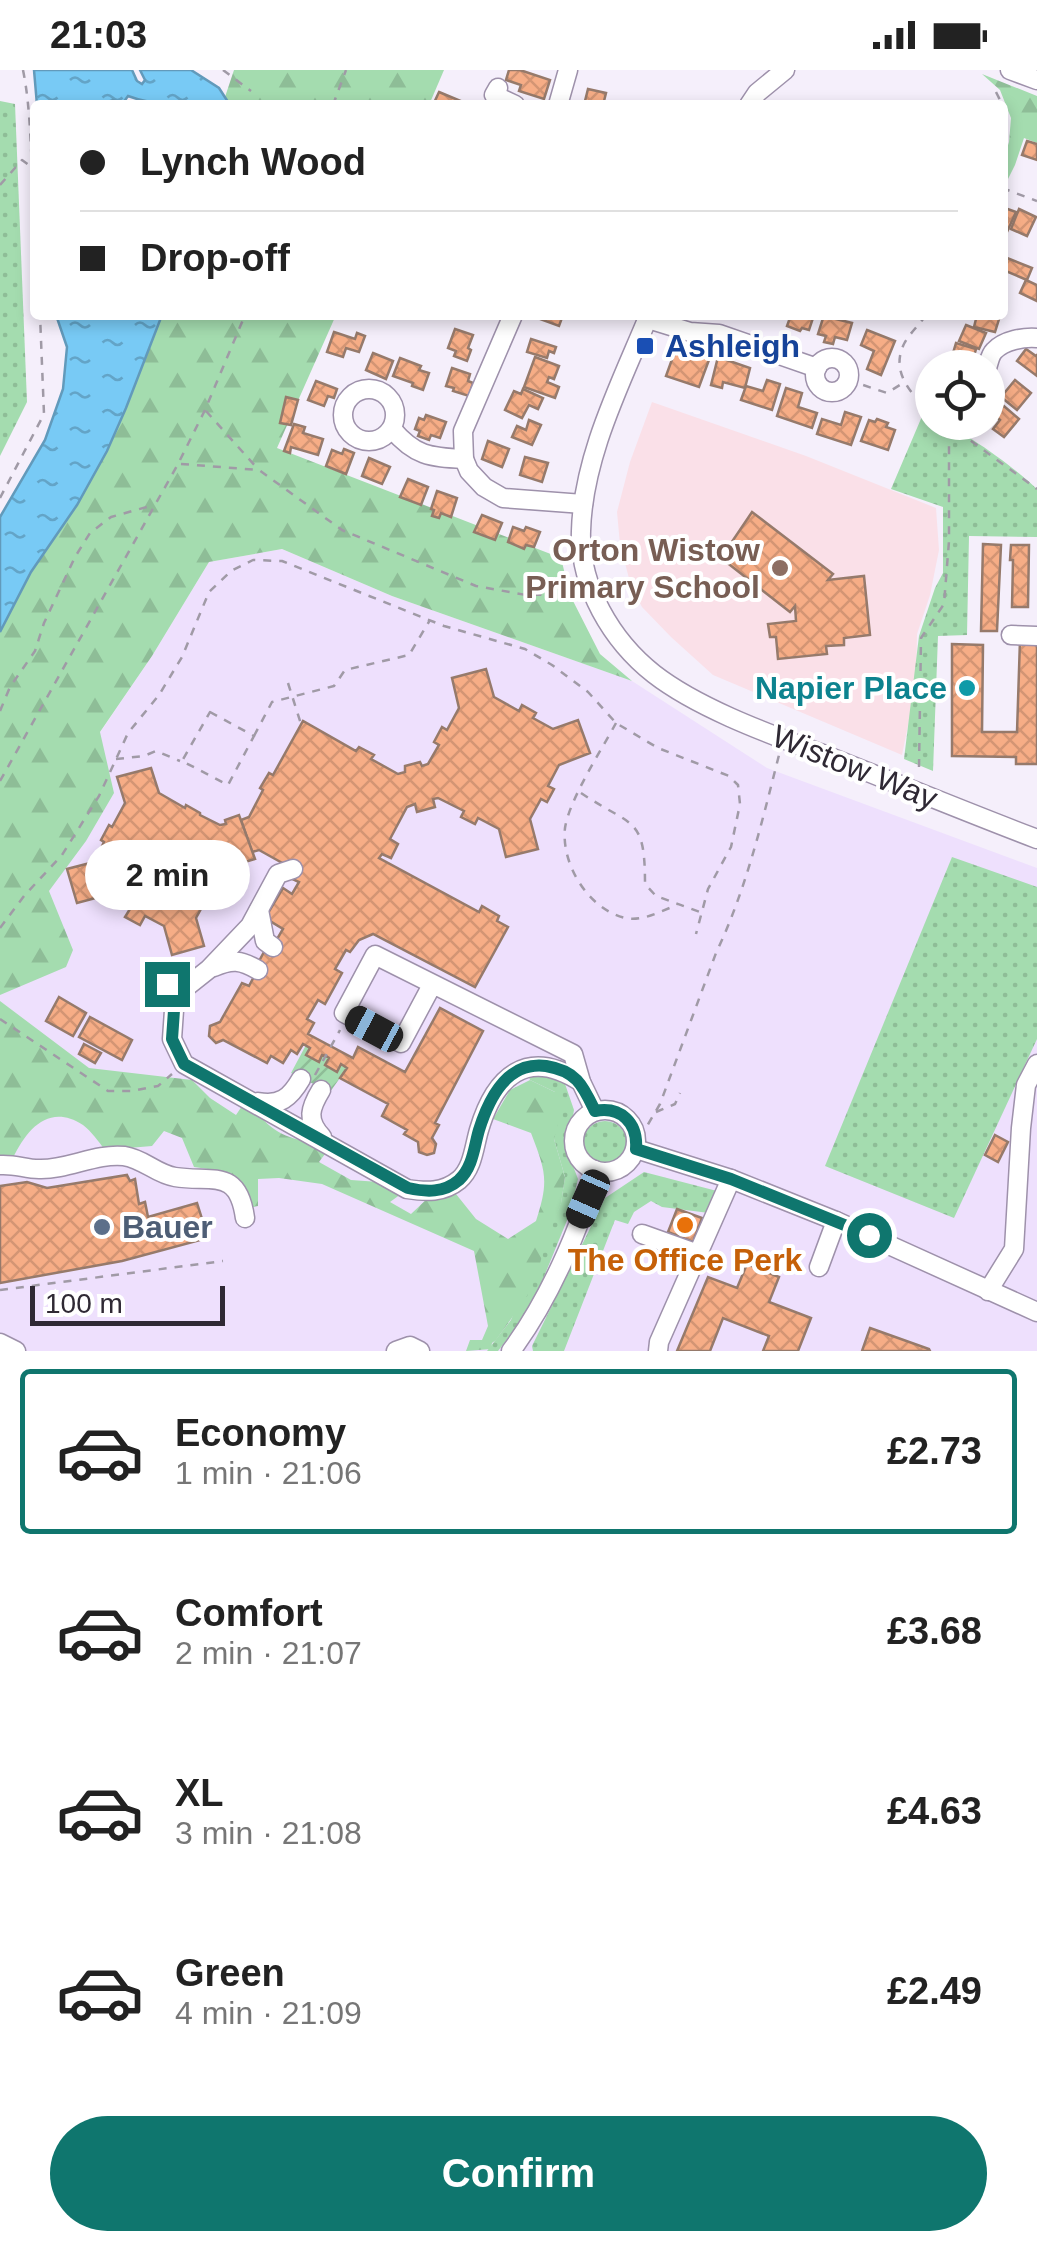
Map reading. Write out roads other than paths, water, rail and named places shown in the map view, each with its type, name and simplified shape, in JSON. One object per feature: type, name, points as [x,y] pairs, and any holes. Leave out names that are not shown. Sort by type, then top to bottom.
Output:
[{"type":"street","points":[[559,100],[568,70]]},
{"type":"street","points":[[1010,70],[1037,80]]},
{"type":"street","points":[[753,100],[778,74]]},
{"type":"street","points":[[494,95],[504,100]]},
{"type":"street","points":[[511,320],[463,430],[464,459],[469,471],[503,498],[583,504]]},
{"type":"street","name":"Wistow Way","points":[[647,320],[590,470],[580,534],[591,592],[626,647],[653,673],[686,696],[783,739],[1037,839]]},
{"type":"street","points":[[656,320],[690,332],[719,334],[817,368],[818,384],[826,390],[837,391],[848,380]]},
{"type":"street","points":[[994,350],[1010,342],[1037,338]]},
{"type":"street","points":[[392,429],[407,447],[437,457],[464,459]]},
{"type":"street","points":[[1011,635],[1037,636]]},
{"type":"street","points":[[293,869],[278,874],[250,926],[209,969],[175,996],[172,1039],[184,1064],[408,1188],[427,1192],[466,1184],[488,1106],[514,1072],[550,1066],[581,1082]]},
{"type":"street","points":[[259,910],[261,928],[273,947]]},
{"type":"street","points":[[432,986],[401,1043],[344,1013],[375,955],[573,1054],[595,1111]]},
{"type":"street","points":[[209,969],[226,961],[242,960],[258,970]]},
{"type":"street","points":[[988,1292],[1014,1249],[1026,1134],[1026,1085],[1037,1064]]},
{"type":"street","points":[[249,1100],[276,1104],[311,1084],[311,1122],[318,1135],[334,1148]]},
{"type":"street","points":[[595,1111],[617,1112],[633,1127],[636,1149],[628,1162],[616,1170],[595,1170],[581,1160],[574,1145],[581,1121],[595,1111]]},
{"type":"street","points":[[636,1149],[731,1179],[836,1221],[1037,1312]]},
{"type":"street","points":[[0,1165],[38,1169],[122,1156],[175,1177],[206,1177],[230,1184],[243,1201],[245,1218]]},
{"type":"street","points":[[511,1351],[545,1298],[588,1199],[595,1170]]},
{"type":"street","points":[[658,1351],[731,1179]]},
{"type":"street","points":[[820,1268],[836,1221]]},
{"type":"street","points":[[642,1234],[698,1254]]},
{"type":"street","points":[[0,1342],[16,1351]]},
{"type":"street","points":[[396,1351],[410,1346],[420,1351]]},
{"type":"water","points":[[34,70],[132,70],[142,84],[145,80],[140,70],[191,70],[219,88],[227,100],[140,100],[128,96],[125,100],[37,100]]},
{"type":"water","points":[[58,320],[160,320],[107,451],[77,505],[31,572],[0,632],[0,517],[45,440],[63,389],[67,347]]},
{"type":"place","name":"Ashleigh","points":[[645,346]]},
{"type":"place","name":"Orton Wistow Primary School","points":[[780,568]]},
{"type":"place","name":"Napier Place","points":[[967,688]]},
{"type":"place","name":"The Office Perk","points":[[685,1225]]},
{"type":"place","name":"Bauer","points":[[102,1227]]}]
